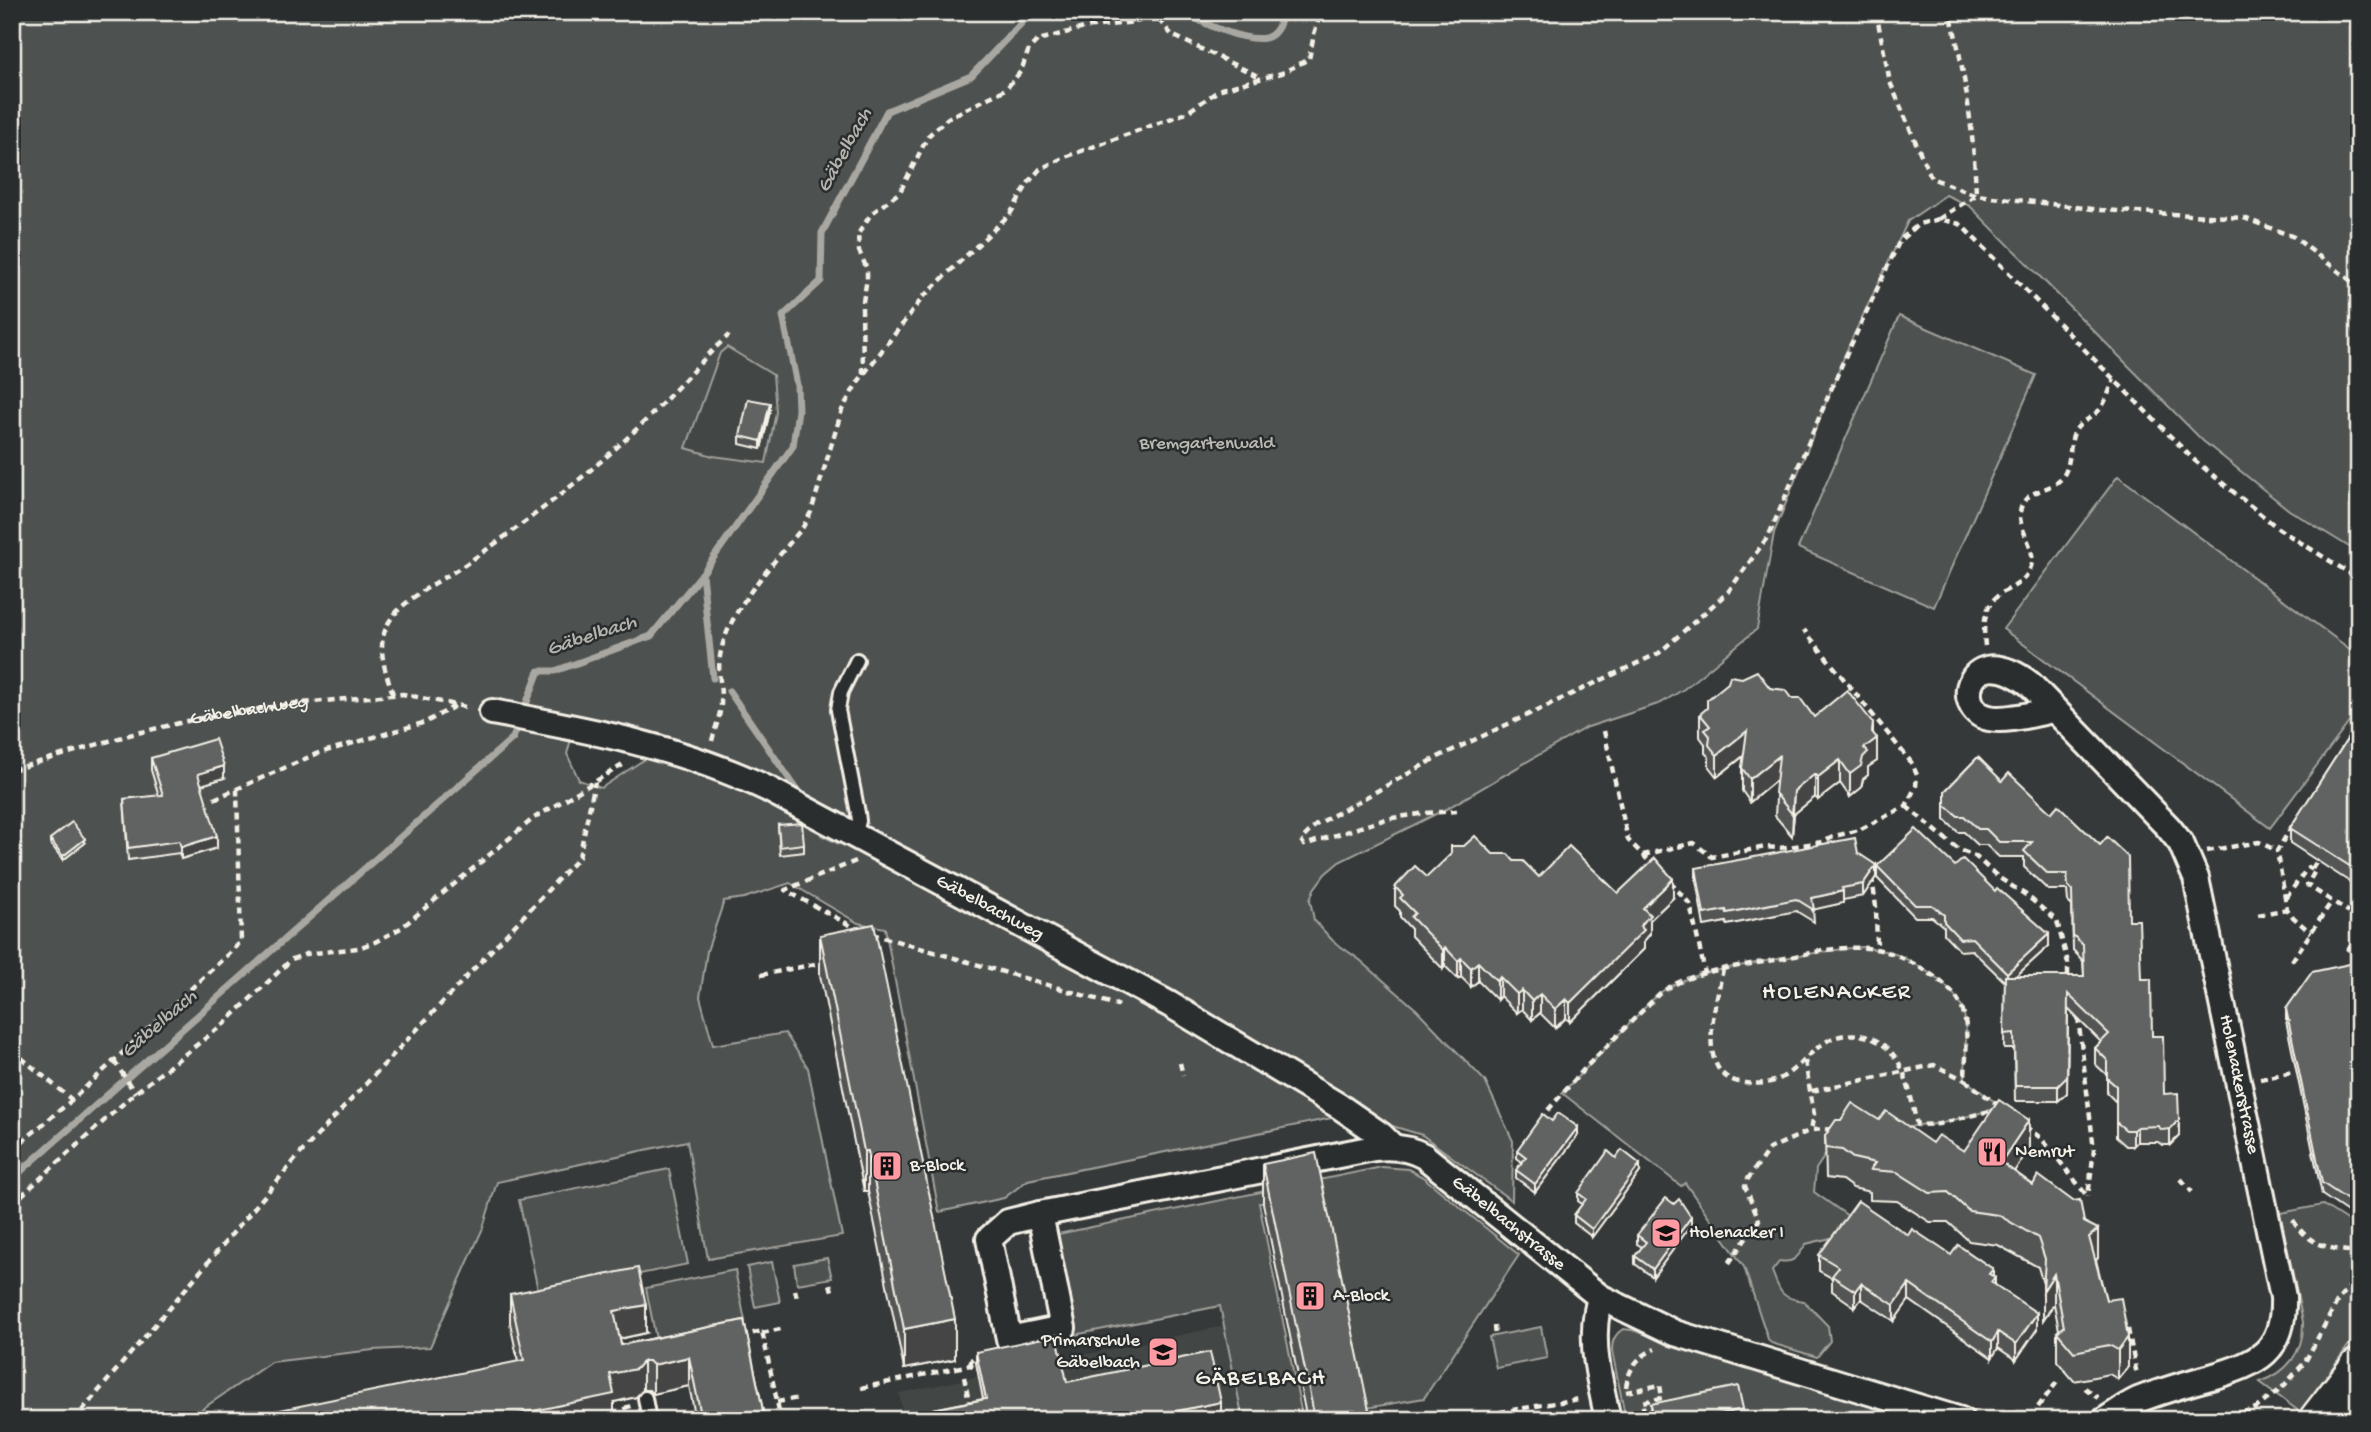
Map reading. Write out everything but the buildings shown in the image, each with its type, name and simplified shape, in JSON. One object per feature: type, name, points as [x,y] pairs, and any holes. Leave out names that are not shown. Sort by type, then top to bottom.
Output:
[{"type":"main road","points":[[2318,1420],[2359,1367]]},
{"type":"street","name":"Holenackerstrasse","points":[[1988,668],[2001,668],[2019,676],[2168,827],[2187,855],[2196,878],[2283,1297],[2284,1316],[2278,1335],[2270,1348],[2257,1360],[2141,1398],[2114,1413]]},
{"type":"street","points":[[1988,668],[1977,674],[1970,685],[1969,698],[1978,713],[1986,718],[1996,719],[2054,710]]},
{"type":"street","name":"Gäbelbachweg","points":[[492,712],[653,745],[708,762],[768,789],[1128,982],[1339,1106],[1381,1135],[1393,1147]]},
{"type":"street","name":"Gäbelbachstrasse","points":[[1040,1214],[1063,1328],[1009,1339],[989,1239],[1008,1222],[1040,1214],[1374,1148],[1412,1150],[1424,1156],[1600,1297],[1675,1333],[1961,1420]]},
{"type":"street","points":[[1600,1297],[1593,1345],[1608,1420]]},
{"type":"lane","points":[[855,835],[858,813],[838,710],[841,692],[857,660]]},
{"type":"lane","points":[[646,1401],[649,1420]]},
{"type":"path","points":[[708,762],[722,701],[718,675],[726,631],[736,613],[803,527],[811,512],[842,410],[863,375],[924,296],[1010,214],[1040,169],[1065,156],[1186,113],[1221,89],[1282,73],[1309,59],[1321,12]]},
{"type":"path","points":[[1876,12],[1890,82],[1931,178],[1976,195],[2101,210],[2245,218],[2294,237],[2359,287]]},
{"type":"path","points":[[1950,12],[1961,55],[1973,137],[1976,195]]},
{"type":"path","points":[[863,375],[862,307],[867,270],[859,251],[859,234],[871,214],[900,192],[928,136],[948,118],[1006,89],[1021,71],[1029,49],[1038,40],[1084,28],[1135,22],[1150,17],[1159,20],[1171,35],[1263,78]]},
{"type":"path","points":[[1457,811],[1386,819],[1304,845],[1301,840],[1316,825],[1438,757],[1659,653],[1728,592],[1769,535],[1842,363],[1900,240],[1919,224],[1938,219],[1976,195]]},
{"type":"path","points":[[1938,219],[1961,224],[2193,460],[2279,529],[2359,579]]},
{"type":"path","points":[[393,694],[382,657],[381,643],[384,631],[397,611],[526,520],[584,475],[651,416],[729,335]]},
{"type":"path","points":[[1988,668],[1983,621],[1990,604],[1994,598],[2025,578],[2033,561],[2032,549],[2021,523],[2021,508],[2028,497],[2054,485],[2063,477],[2074,432],[2101,409],[2114,379]]},
{"type":"path","points":[[1643,855],[1694,843],[1712,856],[1766,847],[1780,848],[1823,842],[1859,830],[1906,806],[1916,786],[1917,775],[1911,762],[1804,630]]},
{"type":"path","points":[[2359,646],[2355,651],[2359,653]]},
{"type":"path","name":"Gäbelbachweg","points":[[12,770],[196,719],[290,704],[393,694],[413,695],[492,712]]},
{"type":"path","points":[[214,799],[316,754],[426,722],[456,705]]},
{"type":"path","points":[[1604,731],[1628,839],[1690,904],[1705,973]]},
{"type":"path","points":[[12,1204],[135,1093],[225,1023],[292,959],[306,954],[358,948],[401,928],[534,818],[595,782],[579,857],[300,1154],[74,1420]]},
{"type":"path","points":[[12,1150],[72,1100],[241,942],[237,790]]},
{"type":"path","points":[[1906,806],[1959,850],[1975,856],[1998,877],[2026,895],[2057,921],[2068,963],[2068,987]]},
{"type":"path","points":[[2296,821],[2277,851],[2287,909],[2292,917],[2311,933]]},
{"type":"path","points":[[2187,855],[2259,842],[2277,851]]},
{"type":"path","points":[[883,850],[785,890],[856,929],[1117,1005],[1128,982]]},
{"type":"path","points":[[2312,869],[2317,861]]},
{"type":"path","points":[[2285,899],[2308,867],[2312,869]]},
{"type":"path","points":[[2312,869],[2315,871],[2307,885],[2357,917],[2359,915]]},
{"type":"path","points":[[1871,873],[1876,907],[1877,949]]},
{"type":"path","points":[[2292,961],[2332,901]]},
{"type":"path","points":[[2258,915],[2287,909]]},
{"type":"path","points":[[856,929],[859,942]]},
{"type":"path","points":[[2347,951],[2359,932]]},
{"type":"path","points":[[1548,1110],[1587,1066],[1669,986],[1723,969],[1829,950],[1862,947],[1877,949],[1905,959],[1941,982],[1960,1002],[1964,1013],[1965,1080]]},
{"type":"path","points":[[761,975],[836,960]]},
{"type":"path","points":[[1723,969],[1710,1041],[1713,1059],[1722,1073],[1738,1082],[1757,1084],[1777,1080],[1829,1040],[1846,1035],[1863,1036],[1878,1041],[1892,1052],[1904,1072],[1917,1125],[1938,1124],[2002,1107],[1965,1080],[1934,1065],[1904,1072],[1812,1091]]},
{"type":"path","points":[[2022,1124],[2042,1139],[2088,1197],[2094,1150],[2081,1026],[2077,1013]]},
{"type":"path","points":[[12,1050],[72,1100]]},
{"type":"path","points":[[114,1061],[135,1093]]},
{"type":"path","points":[[1805,1061],[1812,1091],[1814,1114],[1811,1130]]},
{"type":"path","points":[[1181,1063],[1183,1075]]},
{"type":"path","points":[[2239,1084],[2293,1072]]},
{"type":"path","points":[[1729,1263],[1759,1220],[1745,1183],[1769,1149],[1811,1130],[1843,1128]]},
{"type":"path","points":[[2181,1179],[2192,1192]]},
{"type":"path","points":[[2292,1219],[2298,1229],[2319,1245],[2332,1250],[2359,1252]]},
{"type":"path","points":[[2219,1420],[2256,1409],[2281,1389],[2305,1362],[2338,1300],[2359,1276]]},
{"type":"path","points":[[831,1284],[832,1291]]},
{"type":"path","points":[[795,1290],[797,1298]]},
{"type":"path","points":[[1493,1326],[1495,1337]]},
{"type":"path","points":[[735,1337],[785,1328]]},
{"type":"path","points":[[2128,1329],[2138,1380]]},
{"type":"path","points":[[762,1333],[781,1420]]},
{"type":"path","points":[[1646,1420],[1642,1402],[1662,1398],[1660,1385],[1626,1394],[1630,1371],[1635,1363],[1649,1352],[1660,1348]]},
{"type":"path","points":[[970,1364],[972,1359],[989,1349]]},
{"type":"path","points":[[861,1388],[970,1364],[976,1367]]},
{"type":"path","points":[[964,1377],[972,1413]]},
{"type":"path","points":[[2038,1407],[2057,1382]]},
{"type":"path","points":[[620,1383],[625,1408],[646,1401]]},
{"type":"path","points":[[2085,1388],[2114,1413]]},
{"type":"path","points":[[777,1402],[799,1398]]},
{"type":"path","points":[[1452,1420],[1579,1399]]},
{"type":"path","points":[[957,1407],[970,1405]]},
{"type":"path","points":[[895,1420],[945,1410]]},
{"type":"shaded area","points":[[726,347],[773,375],[776,412],[767,463],[713,456],[686,449],[720,353]]},
{"type":"shaded area","name":"Primarschule Gäbelbach","points":[[1224,1326],[1243,1420],[904,1420],[899,1393]]},
{"type":"green space","name":"Bremgartenwald","points":[[12,12],[2359,12],[2359,553],[2289,510],[2203,441],[1970,206],[1946,195],[1908,221],[1849,345],[1774,533],[1757,629],[1684,689],[1661,703],[1585,728],[1446,809],[1339,862],[1325,874],[1314,889],[1310,900],[1314,920],[1333,941],[1360,960],[1417,1010],[1485,1081],[1513,1141],[1512,1201],[1422,1135],[1379,1122],[1176,998],[786,784],[732,758],[689,743],[647,731],[577,717],[567,754],[579,780],[601,788],[648,757],[719,779],[820,827],[821,835],[839,844],[853,843],[1131,992],[1331,1111],[1332,1118],[1028,1180],[1004,1198],[939,1212],[885,928],[858,923],[790,883],[744,898],[724,901],[707,951],[700,997],[713,1045],[785,1033],[808,1068],[842,1236],[708,1259],[687,1141],[497,1182],[483,1228],[430,1347],[373,1350],[271,1362],[186,1420],[12,1420],[12,1057],[22,1045],[12,1037]],"holes":[[[727,347],[773,375],[776,412],[766,463],[713,456],[686,448],[720,353]]]},
{"type":"green space","points":[[1899,316],[2036,375],[1934,607],[1798,548]]},
{"type":"green space","points":[[2118,476],[2359,656],[2359,709],[2270,828],[2003,629]]},
{"type":"green space","points":[[1862,947],[1890,952],[1911,961],[1934,976],[1954,994],[1964,1014],[1965,1080],[2002,1107],[1939,1124],[1917,1125],[1878,1138],[1843,1128],[1816,1169],[1814,1192],[1848,1216],[1835,1237],[1806,1244],[1796,1258],[1780,1261],[1772,1271],[1785,1296],[1804,1301],[1828,1326],[1830,1341],[1817,1357],[1771,1343],[1744,1267],[1685,1183],[1681,1186],[1562,1093],[1658,994],[1682,981],[1721,969]]},
{"type":"green space","points":[[1382,1167],[1408,1169],[1423,1177],[1519,1255],[1424,1398],[1361,1409],[1263,1203],[1259,1203],[1303,1420],[1243,1420],[1220,1306],[1074,1335],[1053,1235]]},
{"type":"green space","points":[[669,1169],[688,1264],[539,1295],[519,1200]]},
{"type":"green space","points":[[2323,1205],[2353,1224],[2359,1215],[2359,1331],[2300,1412],[2260,1382],[2286,1367],[2297,1352],[2303,1333],[2280,1213]]},
{"type":"green space","points":[[827,1258],[832,1278],[797,1284],[794,1264]]},
{"type":"green space","points":[[772,1262],[780,1302],[755,1307],[747,1267]]},
{"type":"green space","points":[[735,1270],[745,1321],[656,1339],[646,1288]]},
{"type":"green space","points":[[1541,1327],[1547,1358],[1496,1368],[1489,1337]]},
{"type":"green space","points":[[1623,1329],[1928,1420],[1626,1420],[1612,1351],[1614,1338]]},
{"type":"waterway","name":"Gäbelbach","points":[[12,1179],[513,738],[539,671],[555,671],[651,636],[702,574],[793,446],[798,410],[797,385],[783,316],[821,281],[822,233],[887,111],[971,76],[1032,12]]},
{"type":"waterway","name":"Gäbelbach","points":[[1186,12],[1224,31],[1257,39],[1273,34],[1280,24],[1283,12]]},
{"type":"waterway","points":[[702,574],[713,678]]},
{"type":"waterway","points":[[729,691],[802,797]]},
{"type":"place","name":"Nemrut","points":[[1992,1152]]},
{"type":"place","name":"B-Block","points":[[887,1166]]},
{"type":"place","name":"Holenacker I","points":[[1666,1233]]},
{"type":"place","name":"A-Block","points":[[1310,1296]]},
{"type":"place","name":"Primarschule Gäbelbach","points":[[1163,1352]]},
{"type":"district","name":"HOLENACKER","points":[[1837,993]]},
{"type":"district","name":"GÄBELBACH","points":[[1261,1379]]}]
